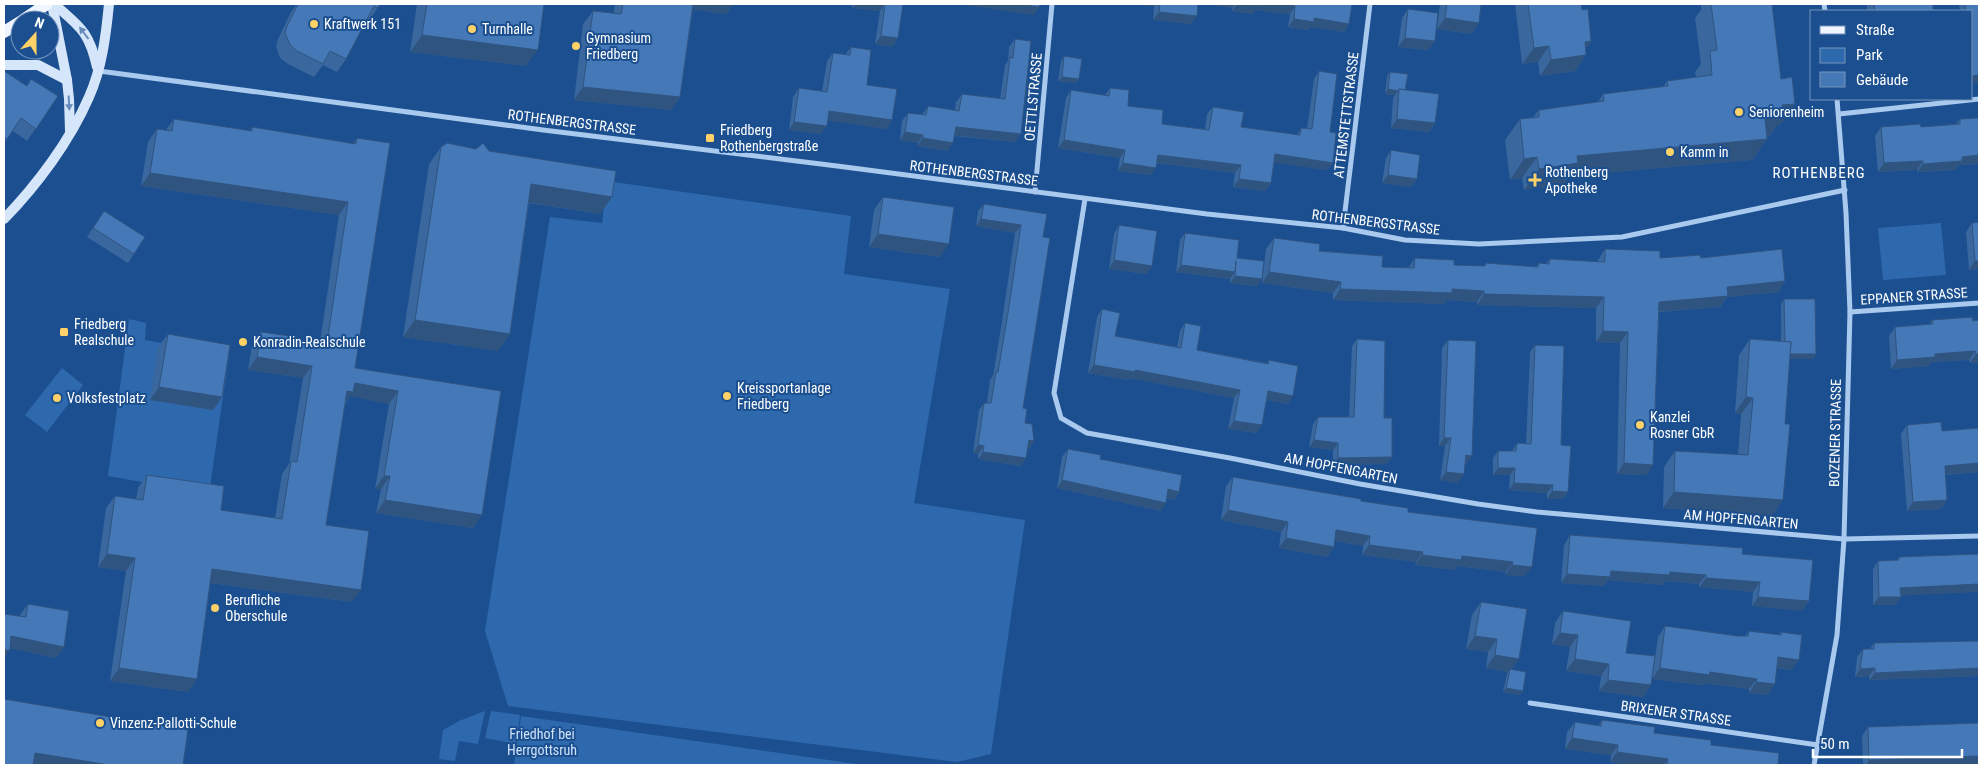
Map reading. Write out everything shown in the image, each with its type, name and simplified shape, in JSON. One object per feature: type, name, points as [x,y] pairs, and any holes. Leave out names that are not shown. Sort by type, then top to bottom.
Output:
[{"type":"main road","points":[[53,4],[84,31],[93,46],[98,70]]},
{"type":"main road","points":[[53,4],[69,99],[70,132]]},
{"type":"main road","points":[[4,219],[34,186],[70,132],[89,97],[98,70],[109,4]]},
{"type":"main road","points":[[4,65],[38,65],[66,80]]},
{"type":"street","name":"OETTLSTRASSE","points":[[1035,192],[1052,4]]},
{"type":"street","name":"ATTEMSTETTSTRASSE","points":[[1343,228],[1370,4]]},
{"type":"street","name":"ROTHENBERGSTRASSE","points":[[98,70],[543,130],[1215,215],[1343,228],[1405,240],[1479,244],[1622,237],[1845,190]]},
{"type":"street","name":"BOZENER STRASSE","points":[[1814,765],[1837,635],[1844,539],[1850,312],[1845,190],[1837,100]]},
{"type":"street","points":[[1839,114],[1970,100]]},
{"type":"street","name":"AM HOPFENGARTEN","points":[[1085,198],[1054,393],[1061,418],[1087,433],[1478,504],[1569,516],[1844,539],[1979,536]]},
{"type":"street","name":"EPPANER STRASSE","points":[[1850,312],[1979,302]]},
{"type":"street","name":"BRIXENER STRASSE","points":[[1530,703],[1818,745]]},
{"type":"green space","name":"Kreissportanlage Friedberg","points":[[607,181],[851,216],[844,274],[950,289],[914,503],[1025,520],[991,754],[957,762],[508,706],[485,631],[550,217],[602,223]]},
{"type":"green space","points":[[1941,223],[1946,275],[1883,280],[1878,228]]},
{"type":"green space","points":[[129,319],[146,323],[145,340],[229,355],[209,494],[108,476]]},
{"type":"green space","points":[[62,368],[83,385],[47,432],[25,415]]},
{"type":"green space","points":[[485,711],[478,744],[459,741],[455,761],[439,759],[443,730],[459,721]]},
{"type":"green space","points":[[491,711],[520,715],[516,744],[485,738]]},
{"type":"green space","name":"Friedhof bei Herrgottsruh","points":[[521,716],[863,765],[514,765]]},
{"type":"building","points":[[298,4],[380,4],[378,8],[374,6],[346,59],[330,51],[323,64],[297,51],[290,45],[285,33]]},
{"type":"building","name":"Turnhalle","points":[[427,4],[544,4],[538,50],[422,35]]},
{"type":"building","points":[[623,4],[693,4],[680,97],[583,87],[593,11],[621,14]]},
{"type":"building","points":[[885,4],[903,4],[898,38],[881,36]]},
{"type":"building","points":[[1018,4],[1040,4],[1039,7]]},
{"type":"building","points":[[1160,4],[1198,4],[1197,16],[1159,12]]},
{"type":"building","points":[[1241,4],[1259,4],[1258,6]]},
{"type":"building","points":[[1279,4],[1352,4],[1349,24],[1314,18],[1314,22],[1294,19],[1295,6]]},
{"type":"building","points":[[1447,4],[1481,4],[1479,23],[1445,18]]},
{"type":"building","points":[[1528,4],[1581,4],[1582,10],[1588,9],[1591,41],[1585,42],[1586,55],[1551,60],[1549,46],[1534,48]]},
{"type":"building","points":[[1711,4],[1772,4],[1781,79],[1792,77],[1795,104],[1782,105],[1784,116],[1765,118],[1767,139],[1577,156],[1578,163],[1539,169],[1537,157],[1524,159],[1520,119],[1539,117],[1539,110],[1604,101],[1603,94],[1668,86],[1667,81],[1712,75],[1710,51],[1717,50]]},
{"type":"building","points":[[1874,4],[1933,4],[1933,10],[1875,10]]},
{"type":"building","points":[[1965,4],[1979,4],[1979,75],[1973,76],[1973,10],[1966,10]]},
{"type":"building","points":[[1408,9],[1438,13],[1435,41],[1405,38]]},
{"type":"building","points":[[1015,39],[1031,41],[1021,134],[956,127],[953,143],[923,138],[923,135],[905,132],[908,113],[926,115],[928,106],[959,111],[962,94],[1005,99],[1010,57],[1013,58]]},
{"type":"building","points":[[851,47],[871,50],[867,85],[897,89],[892,120],[829,111],[827,126],[794,122],[799,88],[827,92],[833,53],[850,55]]},
{"type":"building","points":[[1064,56],[1082,59],[1079,79],[1062,77]]},
{"type":"building","points":[[4,71],[27,86],[31,79],[58,96],[36,129],[21,118],[7,139],[4,137]]},
{"type":"building","points":[[1319,71],[1337,74],[1330,132],[1336,133],[1333,163],[1275,154],[1271,183],[1239,179],[1241,165],[1158,155],[1156,168],[1123,163],[1125,150],[1064,140],[1071,90],[1109,96],[1110,88],[1129,90],[1128,106],[1163,110],[1162,124],[1209,130],[1213,107],[1244,112],[1241,127],[1300,135],[1301,128],[1312,129]]},
{"type":"building","points":[[1390,72],[1408,74],[1405,90],[1388,89]]},
{"type":"building","points":[[1399,89],[1439,94],[1435,123],[1397,119]]},
{"type":"building","points":[[1979,118],[1979,155],[1962,157],[1962,161],[1923,164],[1923,161],[1884,163],[1881,127],[1920,124],[1921,127],[1960,124],[1960,119]]},
{"type":"building","points":[[174,119],[252,131],[252,127],[356,144],[357,138],[390,143],[355,368],[501,391],[482,515],[385,500],[390,476],[384,476],[398,391],[355,383],[353,392],[347,391],[326,525],[369,531],[361,590],[212,569],[197,679],[119,668],[135,558],[107,554],[115,496],[143,500],[147,475],[224,486],[221,510],[282,519],[291,461],[297,462],[312,366],[257,357],[261,332],[297,337],[296,340],[327,343],[348,202],[150,173],[157,129],[172,131]]},
{"type":"building","points":[[447,143],[476,149],[483,143],[489,151],[616,171],[612,197],[531,184],[510,334],[415,320],[441,147]]},
{"type":"building","points":[[1391,150],[1420,155],[1417,179],[1388,175]]},
{"type":"building","points":[[883,197],[954,207],[949,244],[878,234]]},
{"type":"building","points":[[984,204],[1047,214],[1043,237],[1050,238],[1023,408],[1027,409],[1025,423],[1032,424],[1034,441],[1029,440],[1026,458],[983,452],[984,446],[978,445],[984,403],[991,403],[996,372],[998,372],[1021,225],[981,219]]},
{"type":"building","points":[[104,211],[145,237],[134,254],[93,228]]},
{"type":"building","points":[[1979,222],[1979,261],[1975,261],[1972,223]]},
{"type":"building","points":[[1119,225],[1157,231],[1152,266],[1114,260]]},
{"type":"building","points":[[1185,233],[1239,240],[1237,258],[1264,261],[1262,279],[1235,276],[1236,261],[1235,272],[1181,265]]},
{"type":"building","points":[[1274,238],[1320,244],[1319,251],[1383,256],[1382,267],[1414,268],[1415,258],[1454,260],[1454,265],[1485,266],[1486,263],[1538,267],[1539,263],[1549,264],[1550,259],[1605,262],[1605,249],[1660,251],[1660,258],[1700,255],[1701,258],[1782,249],[1785,281],[1727,287],[1728,296],[1659,302],[1653,465],[1624,463],[1628,332],[1603,331],[1604,297],[1484,294],[1484,291],[1452,289],[1452,293],[1340,289],[1341,282],[1269,272]]},
{"type":"building","points":[[1784,299],[1815,299],[1816,354],[1790,354],[1791,342],[1785,342]]},
{"type":"building","points":[[1102,309],[1120,313],[1115,336],[1181,348],[1185,323],[1201,326],[1197,350],[1268,364],[1269,360],[1298,366],[1293,396],[1268,391],[1262,425],[1234,421],[1240,390],[1135,370],[1135,372],[1094,365]]},
{"type":"building","points":[[1972,317],[1973,321],[1979,320],[1979,354],[1976,354],[1975,351],[1935,354],[1935,357],[1897,360],[1895,327],[1933,324],[1932,320]]},
{"type":"building","points":[[168,334],[230,345],[222,397],[159,387]]},
{"type":"building","points":[[1357,339],[1385,341],[1384,418],[1392,418],[1392,457],[1338,458],[1338,443],[1314,440],[1318,417],[1354,417]]},
{"type":"building","points":[[1750,339],[1791,342],[1785,424],[1790,424],[1783,500],[1674,492],[1675,451],[1748,455],[1753,398],[1746,397]]},
{"type":"building","points":[[1448,340],[1476,341],[1472,456],[1466,455],[1464,474],[1446,472],[1451,438],[1444,438]]},
{"type":"building","points":[[1535,345],[1564,346],[1561,445],[1571,446],[1568,492],[1552,491],[1553,485],[1514,483],[1515,468],[1498,468],[1498,451],[1516,451],[1517,443],[1531,444]]},
{"type":"building","points":[[1941,422],[1942,431],[1979,428],[1979,463],[1945,466],[1947,500],[1913,502],[1907,425]]},
{"type":"building","points":[[1068,449],[1101,455],[1100,459],[1182,475],[1179,492],[1168,489],[1166,503],[1062,480]]},
{"type":"building","points":[[1233,477],[1408,508],[1408,512],[1537,528],[1532,567],[1512,565],[1513,562],[1462,556],[1461,560],[1422,555],[1423,552],[1369,545],[1370,536],[1336,530],[1334,547],[1286,538],[1288,522],[1228,510]]},
{"type":"building","points":[[1570,535],[1743,548],[1742,554],[1813,560],[1809,601],[1758,597],[1760,582],[1706,578],[1706,575],[1670,572],[1669,575],[1611,571],[1610,577],[1567,574]]},
{"type":"building","points":[[1979,554],[1979,584],[1900,588],[1901,597],[1879,597],[1878,561],[1899,560],[1899,557]]},
{"type":"building","points":[[1481,602],[1527,609],[1519,659],[1495,655],[1497,639],[1475,636]]},
{"type":"building","points":[[28,604],[69,611],[64,647],[11,636],[10,650],[4,650],[4,614],[26,617]]},
{"type":"building","points":[[1563,611],[1631,621],[1626,653],[1655,656],[1651,685],[1608,680],[1609,664],[1575,659],[1578,635],[1560,633]]},
{"type":"building","points":[[1665,626],[1738,636],[1748,636],[1749,631],[1781,635],[1781,632],[1802,635],[1799,660],[1778,657],[1775,684],[1756,682],[1757,679],[1710,672],[1709,675],[1660,668]]},
{"type":"building","points":[[1979,641],[1979,668],[1875,673],[1875,668],[1860,669],[1863,649],[1874,649],[1874,643]]},
{"type":"building","points":[[1510,669],[1526,672],[1523,691],[1506,688]]},
{"type":"building","points":[[4,699],[188,730],[183,765],[109,765],[35,753],[33,765],[4,765]]},
{"type":"building","points":[[1602,720],[1655,727],[1654,733],[1711,740],[1711,745],[1779,753],[1778,765],[1667,765],[1668,759],[1617,752],[1618,745],[1572,738],[1575,722],[1601,726]]},
{"type":"building","points":[[1979,723],[1979,756],[1869,760],[1868,727]]},
{"type":"place","name":"Kraftwerk 151","points":[[314,24]]},
{"type":"place","name":"Turnhalle","points":[[472,29]]},
{"type":"place","name":"Gymnasium Friedberg","points":[[576,46]]},
{"type":"place","name":"Seniorenheim","points":[[1739,112]]},
{"type":"place","name":"Friedberg Rothenbergstraße","points":[[710,138]]},
{"type":"place","name":"Kamm in","points":[[1670,152]]},
{"type":"place","name":"Rothenberg Apotheke","points":[[1535,180]]},
{"type":"place","name":"Friedberg Realschule","points":[[64,332]]},
{"type":"place","name":"Konradin-Realschule","points":[[243,342]]},
{"type":"place","name":"Kreissportanlage Friedberg","points":[[727,396]]},
{"type":"place","name":"Volksfestplatz","points":[[57,398]]},
{"type":"place","name":"Kanzlei Rosner GbR","points":[[1640,425]]},
{"type":"place","name":"Berufliche Oberschule","points":[[215,608]]},
{"type":"place","name":"Vinzenz-Pallotti-Schule","points":[[100,723]]},
{"type":"district","name":"ROTHENBERG","points":[[1819,173]]}]
